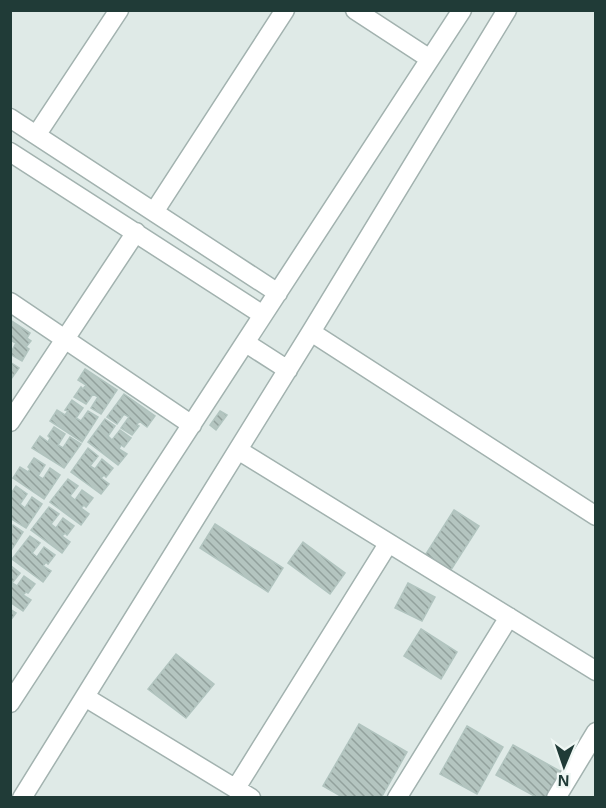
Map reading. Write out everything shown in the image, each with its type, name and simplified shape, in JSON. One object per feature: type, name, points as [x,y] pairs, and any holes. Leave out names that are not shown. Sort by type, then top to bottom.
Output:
[{"type":"street","points":[[37,134],[119,10]]},
{"type":"street","points":[[154,212],[285,10]]},
{"type":"street","points":[[355,10],[430,59]]},
{"type":"street","points":[[10,703],[462,10]]},
{"type":"street","points":[[22,798],[311,333],[507,10]]},
{"type":"street","points":[[10,118],[278,293]]},
{"type":"street","points":[[10,152],[263,315]]},
{"type":"street","points":[[10,422],[136,232]]},
{"type":"street","points":[[10,302],[192,425]]},
{"type":"street","points":[[311,333],[596,516]]},
{"type":"street","points":[[246,343],[288,369]]},
{"type":"street","points":[[238,450],[596,670]]},
{"type":"street","points":[[85,697],[244,793],[388,544]]},
{"type":"street","points":[[397,798],[509,616]]},
{"type":"street","points":[[555,798],[596,732]]},
{"type":"building","points":[[10,320],[30,333],[27,338],[31,341],[26,347],[29,349],[22,361],[10,354],[16,343],[10,340]]},
{"type":"building","points":[[10,362],[19,368],[11,379],[10,378]]},
{"type":"building","points":[[85,369],[117,390],[101,414],[91,408],[98,397],[93,394],[86,404],[74,397],[81,387],[83,389],[86,385],[78,380]]},
{"type":"building","points":[[124,394],[155,416],[147,427],[139,421],[137,425],[139,426],[132,435],[121,428],[129,417],[124,414],[117,424],[107,417]]},
{"type":"building","points":[[72,400],[83,408],[76,418],[81,421],[88,411],[98,417],[82,442],[50,421],[57,410],[65,415],[68,411],[65,410]]},
{"type":"building","points":[[220,411],[227,415],[216,430],[210,425]]},
{"type":"building","points":[[105,419],[115,426],[108,436],[112,440],[120,430],[131,438],[124,447],[121,445],[119,449],[127,454],[118,465],[88,442]]},
{"type":"building","points":[[54,427],[65,434],[58,445],[63,448],[70,437],[81,444],[64,468],[32,448],[40,436],[48,442],[50,438],[48,436]]},
{"type":"building","points":[[88,448],[98,456],[90,466],[95,469],[102,459],[113,468],[106,477],[104,475],[101,478],[109,484],[101,494],[71,472]]},
{"type":"building","points":[[34,458],[45,465],[38,476],[43,479],[50,468],[60,475],[44,499],[13,478],[20,467],[28,472],[30,469],[28,467]]},
{"type":"building","points":[[68,479],[78,486],[70,496],[75,500],[82,490],[93,498],[86,507],[84,505],[81,508],[89,514],[81,525],[50,502]]},
{"type":"building","points":[[16,486],[27,494],[20,504],[25,508],[32,497],[42,504],[26,528],[10,518],[10,495]]},
{"type":"building","points":[[49,507],[59,514],[51,524],[56,528],[63,518],[74,526],[67,535],[65,533],[62,536],[70,542],[62,553],[31,530]]},
{"type":"building","points":[[454,510],[479,526],[449,573],[424,557]]},
{"type":"building","points":[[215,524],[283,568],[268,592],[200,548]]},
{"type":"building","points":[[13,525],[23,532],[10,552],[10,529]]},
{"type":"building","points":[[30,536],[40,543],[32,553],[37,557],[44,547],[55,555],[48,564],[46,562],[43,566],[51,571],[43,582],[12,559]]},
{"type":"building","points":[[303,542],[345,573],[330,594],[288,563]]},
{"type":"building","points":[[10,565],[20,573],[12,583],[17,586],[24,576],[35,584],[28,593],[23,595],[31,600],[23,611],[10,602]]},
{"type":"building","points":[[408,583],[435,597],[422,621],[395,608]]},
{"type":"building","points":[[10,609],[16,613],[10,621]]},
{"type":"building","points":[[421,629],[457,652],[441,679],[404,656]]},
{"type":"building","points":[[176,654],[214,684],[186,718],[148,689]]},
{"type":"building","points":[[359,724],[407,752],[381,798],[344,798],[323,786]]},
{"type":"building","points":[[467,726],[503,747],[477,794],[440,774]]},
{"type":"building","points":[[513,745],[560,771],[546,798],[538,798],[496,775]]}]
